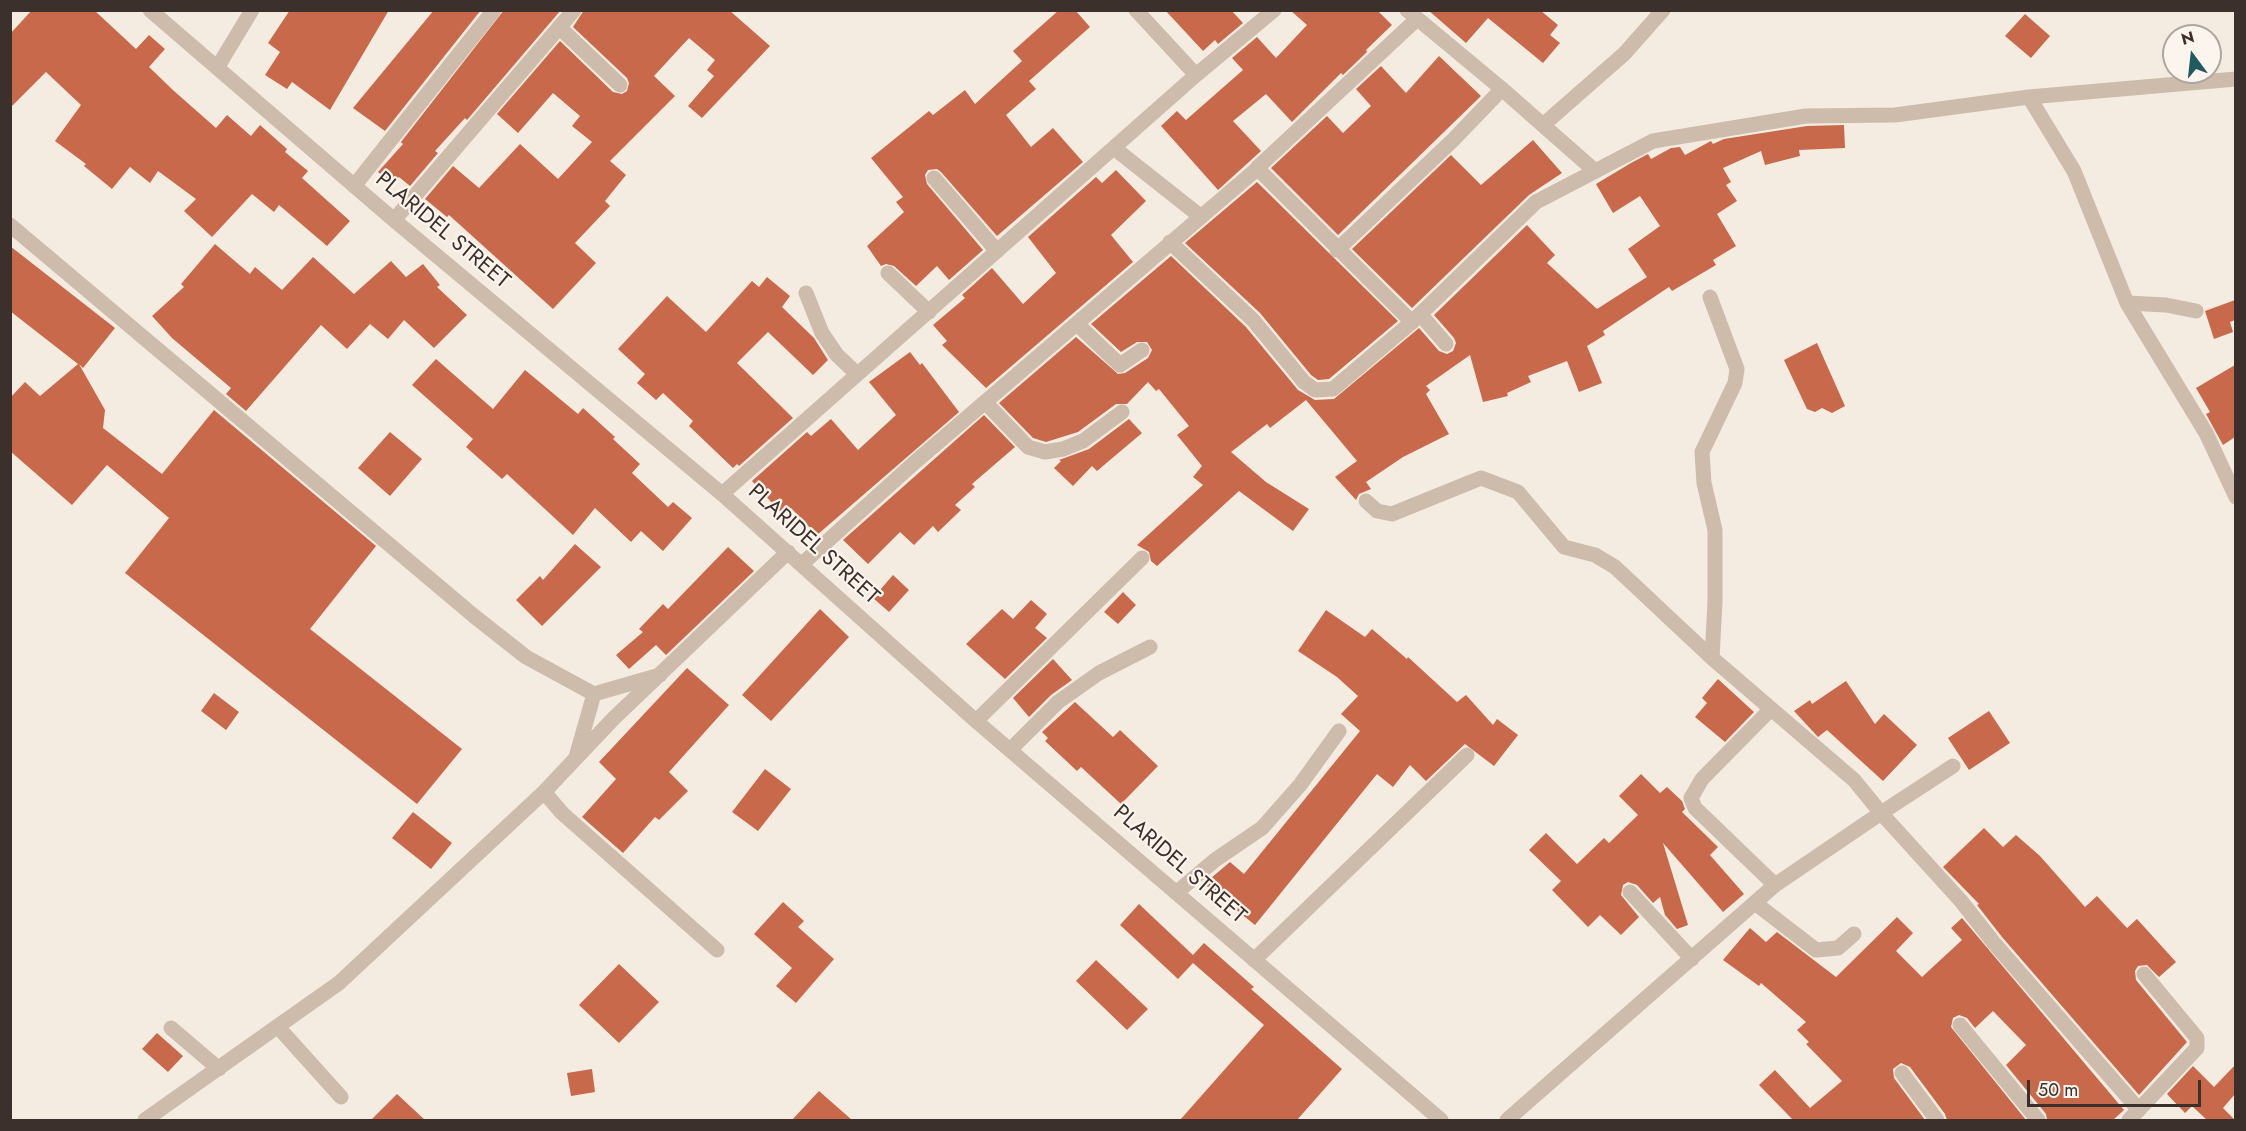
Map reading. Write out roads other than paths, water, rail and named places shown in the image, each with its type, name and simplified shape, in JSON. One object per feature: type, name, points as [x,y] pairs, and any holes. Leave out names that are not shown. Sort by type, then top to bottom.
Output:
[{"type":"street","name":"PLARIDEL STREET","points":[[150,10],[394,220],[722,494],[976,721],[1441,1120]]},
{"type":"street","points":[[217,68],[252,10]]},
{"type":"street","points":[[354,186],[494,10]]},
{"type":"street","points":[[394,220],[574,10]]},
{"type":"street","points":[[1136,10],[1196,75]]},
{"type":"street","points":[[722,494],[1196,75],[1274,10]]},
{"type":"street","points":[[1543,125],[1624,54],[1663,10]]},
{"type":"street","points":[[802,564],[914,463],[1257,168],[1412,15],[1502,89],[1595,171]]},
{"type":"street","points":[[559,27],[620,85]]},
{"type":"street","points":[[1170,242],[1253,320],[1304,382],[1314,390],[1334,389],[1416,318],[1536,202],[1653,141],[1806,116],[1895,115],[2029,97],[2235,79]]},
{"type":"street","points":[[1337,250],[1453,141],[1502,89]]},
{"type":"street","points":[[2029,97],[2074,171],[2127,303],[2206,434],[2235,497]]},
{"type":"street","points":[[1114,147],[1200,216]]},
{"type":"street","points":[[1257,168],[1337,250],[1446,344]]},
{"type":"street","points":[[934,178],[997,251]]},
{"type":"street","points":[[10,225],[474,616],[526,657],[594,694],[663,674]]},
{"type":"street","points":[[888,273],[929,312]]},
{"type":"street","points":[[806,292],[822,333],[837,355],[857,374]]},
{"type":"street","points":[[1710,297],[1737,369],[1735,383],[1702,452],[1704,483],[1715,530],[1712,658]]},
{"type":"street","points":[[2127,303],[2166,305],[2196,311]]},
{"type":"street","points":[[1077,324],[1117,364],[1122,365],[1142,351]]},
{"type":"street","points":[[986,403],[1028,447],[1045,452],[1064,449],[1083,441],[1122,412]]},
{"type":"street","points":[[1366,501],[1377,511],[1392,514],[1480,478],[1518,492],[1564,547],[1595,555],[1615,567],[1712,658],[1854,780],[1961,901],[2134,1115],[2197,1048],[2197,1038],[2144,974]]},
{"type":"street","points":[[144,1120],[339,983],[544,792],[614,718],[663,674],[788,552]]},
{"type":"street","points":[[976,721],[1142,558]]},
{"type":"street","points":[[1010,750],[1058,702],[1099,673],[1150,647]]},
{"type":"street","points":[[575,760],[594,694]]},
{"type":"street","points":[[1771,709],[1702,779],[1691,798],[1695,808],[1775,885]]},
{"type":"street","points":[[1176,893],[1215,860],[1262,828],[1300,785],[1339,731]]},
{"type":"street","points":[[1254,960],[1467,755]]},
{"type":"street","points":[[1507,1120],[1775,885],[1953,766]]},
{"type":"street","points":[[544,792],[562,813],[717,950]]},
{"type":"street","points":[[1630,892],[1692,959]]},
{"type":"street","points":[[1755,903],[1816,950],[1838,948],[1854,934]]},
{"type":"street","points":[[1960,1025],[2038,1120]]},
{"type":"street","points":[[278,1027],[341,1097]]},
{"type":"street","points":[[171,1028],[219,1069]]},
{"type":"street","points":[[1902,1073],[1937,1120]]}]
